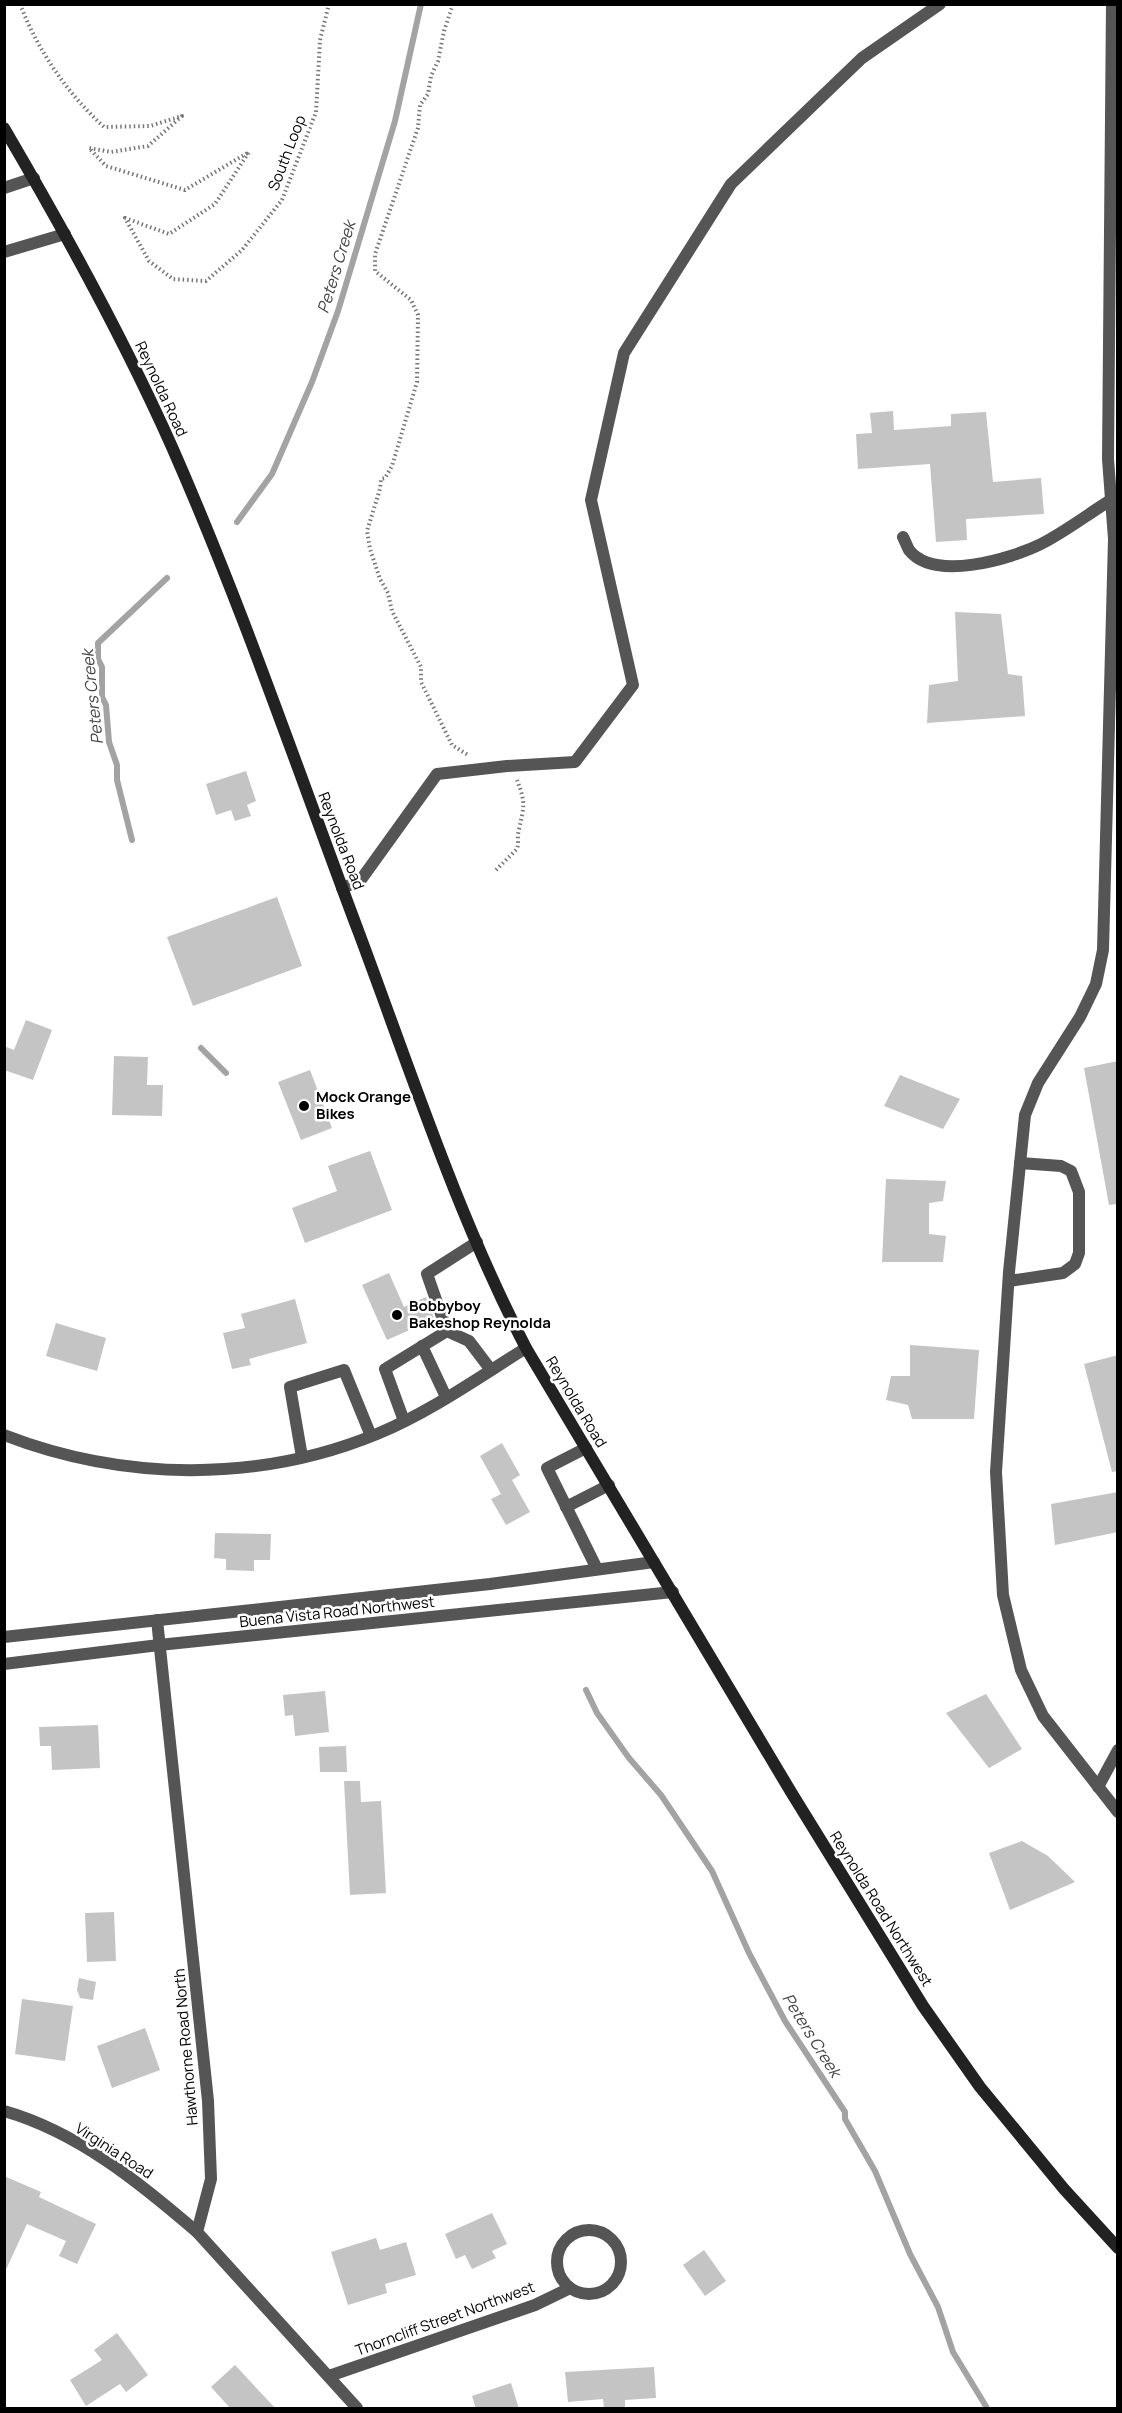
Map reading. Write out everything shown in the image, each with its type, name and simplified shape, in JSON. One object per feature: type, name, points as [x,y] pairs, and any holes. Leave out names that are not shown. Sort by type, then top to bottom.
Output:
[{"type":"main road","name":"Reynolda Road","points":[[4,128],[110,316],[171,447],[219,560],[497,1291],[526,1348],[654,1562]]},
{"type":"main road","name":"Reynolda Road Northwest","points":[[654,1562],[674,1592],[791,1792],[941,2033],[980,2087],[1064,2189],[1118,2248]]},
{"type":"street","points":[[342,888],[360,881],[437,774],[507,766],[575,762],[633,686],[591,500],[624,353],[731,184],[862,58],[940,4]]},
{"type":"street","points":[[1112,4],[1113,460],[1111,500],[1114,539],[1103,950],[1096,984],[1080,1017],[1038,1083],[1024,1115],[1009,1281],[996,1472],[1003,1595],[1021,1670],[1043,1716],[1118,1812]]},
{"type":"street","points":[[4,188],[34,178]]},
{"type":"street","points":[[4,252],[65,234]]},
{"type":"street","points":[[903,537],[910,551],[928,562],[954,566],[979,565],[1005,559],[1042,544],[1111,500]]},
{"type":"street","points":[[1009,1281],[1063,1273],[1074,1264],[1079,1252],[1079,1192],[1071,1171],[1061,1166],[1020,1163]]},
{"type":"street","points":[[477,1242],[427,1274],[447,1331],[469,1341],[491,1370]]},
{"type":"street","points":[[404,1421],[385,1369],[447,1331]]},
{"type":"street","points":[[422,1346],[446,1397]]},
{"type":"street","points":[[4,1436],[36,1448],[82,1460],[138,1469],[185,1471],[241,1468],[334,1450],[371,1436],[404,1421],[526,1348]]},
{"type":"street","points":[[302,1457],[290,1387],[344,1370],[371,1436]]},
{"type":"street","points":[[586,1448],[547,1468],[597,1569]]},
{"type":"street","points":[[566,1506],[609,1485]]},
{"type":"street","name":"Buena Vista Road Northwest","points":[[4,1637],[490,1584],[654,1562]]},
{"type":"street","name":"Buena Vista Road Northwest","points":[[4,1664],[159,1645],[674,1592]]},
{"type":"street","name":"Hawthorne Road North","points":[[157,1620],[208,2101],[211,2179],[197,2232]]},
{"type":"street","points":[[1098,1787],[1118,1750]]},
{"type":"street","name":"Virginia Road","points":[[4,2111],[59,2133],[104,2160],[152,2193],[197,2232]]},
{"type":"street","points":[[590,2230],[611,2238],[622,2260],[619,2276],[614,2283],[609,2289],[593,2295],[585,2295],[570,2288],[561,2278],[557,2265],[558,2252],[566,2240],[577,2233],[590,2230]]},
{"type":"street","points":[[197,2232],[357,2409]]},
{"type":"street","name":"Thorncliff Street Northwest","points":[[329,2376],[535,2305],[570,2288]]},
{"type":"path","name":"South Loop","points":[[20,4],[43,54],[83,108],[104,127],[150,126],[182,116],[148,146],[111,152],[89,148],[106,166],[185,190],[249,152],[215,204],[169,234],[125,218],[149,261],[173,279],[206,281],[243,250],[282,200],[316,112],[320,40],[329,4]]},
{"type":"path","points":[[453,4],[438,61],[431,76],[428,94],[420,105],[418,128],[375,254],[375,271],[411,300],[416,309],[419,364],[417,382],[398,447],[392,466],[385,478],[381,479],[368,531],[370,549],[380,579],[388,593],[392,610],[421,667],[421,682],[452,745],[476,758]]},
{"type":"path","points":[[496,870],[517,849],[518,832],[524,814],[522,792],[514,771],[507,766]]},
{"type":"building","points":[[893,411],[894,430],[951,426],[951,414],[986,412],[993,482],[1041,478],[1044,514],[966,519],[967,540],[936,542],[930,464],[858,469],[856,434],[872,433],[870,413]]},
{"type":"building","points":[[955,612],[1001,614],[1008,674],[1022,676],[1025,716],[927,723],[929,685],[958,681]]},
{"type":"building","points":[[246,771],[256,801],[247,805],[251,816],[235,821],[231,810],[216,815],[206,784]]},
{"type":"building","points":[[277,897],[302,966],[193,1006],[167,937]]},
{"type":"building","points":[[26,1020],[52,1030],[33,1080],[4,1070],[4,1046],[14,1050]]},
{"type":"building","points":[[114,1056],[148,1057],[147,1085],[163,1085],[162,1116],[112,1115]]},
{"type":"building","points":[[1118,1061],[1118,1204],[1109,1205],[1084,1068]]},
{"type":"building","points":[[310,1070],[332,1128],[301,1140],[278,1082]]},
{"type":"building","points":[[900,1075],[960,1099],[943,1129],[884,1106]]},
{"type":"building","points":[[370,1151],[392,1210],[305,1243],[292,1208],[337,1191],[328,1166]]},
{"type":"building","points":[[886,1179],[946,1181],[943,1201],[929,1203],[929,1234],[946,1236],[943,1262],[882,1262]]},
{"type":"building","points":[[389,1273],[404,1307],[426,1297],[434,1319],[387,1340],[362,1285]]},
{"type":"building","points":[[295,1299],[307,1343],[249,1359],[251,1365],[232,1369],[223,1333],[245,1328],[241,1314]]},
{"type":"building","points":[[56,1323],[106,1338],[97,1371],[46,1356]]},
{"type":"building","points":[[910,1345],[979,1350],[974,1419],[912,1419],[908,1405],[886,1400],[891,1376],[910,1376]]},
{"type":"building","points":[[1118,1355],[1118,1471],[1112,1472],[1084,1364]]},
{"type":"building","points":[[502,1443],[520,1475],[512,1480],[530,1512],[506,1525],[491,1499],[501,1494],[480,1456]]},
{"type":"building","points":[[1118,1492],[1118,1532],[1055,1545],[1051,1504]]},
{"type":"building","points":[[215,1533],[271,1534],[270,1560],[254,1560],[254,1571],[226,1570],[226,1559],[214,1558]]},
{"type":"building","points":[[325,1691],[329,1732],[295,1736],[293,1715],[285,1716],[283,1695]]},
{"type":"building","points":[[986,1694],[1022,1749],[989,1768],[946,1713]]},
{"type":"building","points":[[98,1725],[100,1768],[52,1770],[51,1746],[40,1746],[39,1727]]},
{"type":"building","points":[[346,1746],[347,1772],[320,1772],[319,1747]]},
{"type":"building","points":[[344,1781],[360,1781],[361,1802],[381,1801],[386,1893],[350,1895]]},
{"type":"building","points":[[1022,1841],[1048,1856],[1075,1882],[1010,1910],[989,1853]]},
{"type":"building","points":[[114,1912],[116,1961],[87,1962],[85,1913]]},
{"type":"building","points":[[79,1978],[96,1982],[93,2000],[80,1998],[77,1990]]},
{"type":"building","points":[[22,1999],[73,2006],[65,2061],[15,2054]]},
{"type":"building","points":[[145,2028],[160,2070],[112,2088],[97,2046]]},
{"type":"building","points":[[4,2176],[41,2192],[39,2197],[96,2224],[77,2264],[59,2256],[66,2241],[27,2224],[4,2274]]},
{"type":"building","points":[[492,2213],[507,2244],[492,2251],[496,2258],[472,2269],[465,2255],[456,2259],[445,2234]]},
{"type":"building","points":[[376,2238],[380,2250],[406,2242],[416,2275],[385,2284],[387,2293],[348,2305],[331,2252]]},
{"type":"building","points":[[704,2250],[726,2281],[705,2296],[683,2265]]},
{"type":"building","points":[[117,2333],[148,2375],[126,2392],[120,2384],[86,2406],[70,2380],[102,2360],[94,2350]]},
{"type":"building","points":[[235,2365],[276,2409],[231,2409],[211,2387]]},
{"type":"building","points":[[654,2367],[656,2398],[625,2400],[625,2409],[604,2409],[603,2399],[568,2402],[565,2372]]},
{"type":"building","points":[[511,2383],[519,2409],[476,2409],[472,2396]]},
{"type":"waterway","name":"Peters Creek","points":[[237,522],[272,474],[312,382],[338,311],[395,121],[421,4]]},
{"type":"waterway","name":"Peters Creek","points":[[132,840],[117,780],[117,765],[109,742],[106,705],[102,697],[102,667],[98,659],[98,643],[167,578]]},
{"type":"waterway","name":"Peters Creek","points":[[201,1048],[226,1073]]},
{"type":"waterway","name":"Peters Creek","points":[[586,1690],[597,1713],[629,1758],[661,1795],[712,1871],[749,1953],[785,2021],[845,2112],[845,2119],[875,2171],[910,2254],[938,2307],[953,2352],[987,2408]]},
{"type":"place","name":"Mock Orange Bikes","points":[[304,1106]]},
{"type":"place","name":"Bobbyboy Bakeshop Reynolda","points":[[397,1315]]}]
